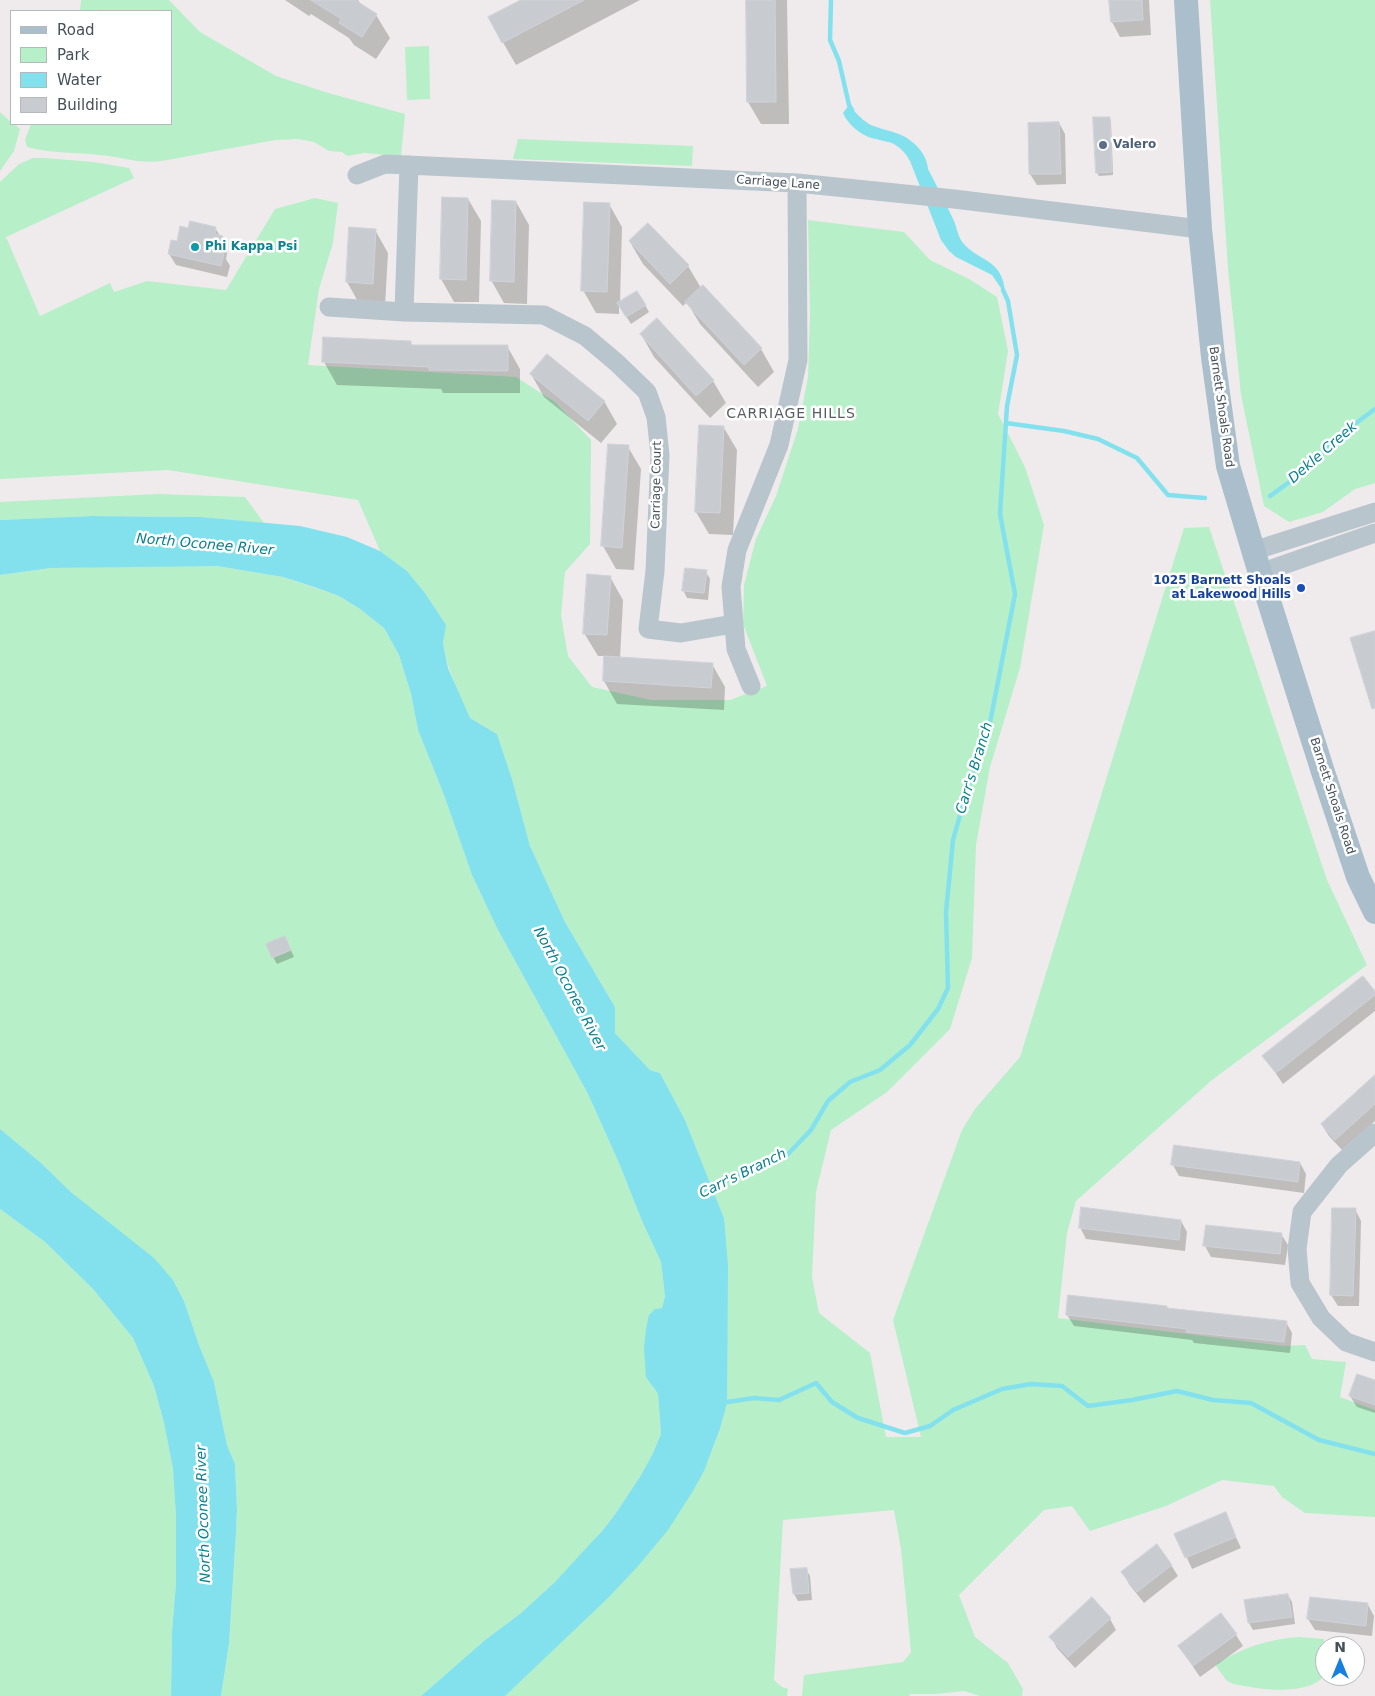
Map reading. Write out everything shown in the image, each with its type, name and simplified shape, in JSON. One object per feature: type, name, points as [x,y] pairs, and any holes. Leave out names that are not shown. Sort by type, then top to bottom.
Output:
[{"type":"main road","name":"Barnett Shoals Road","points":[[1186,0],[1200,229],[1213,357],[1228,466],[1355,868],[1375,912]]},
{"type":"street","name":"Carriage Lane","points":[[357,175],[385,164],[797,183],[944,198],[1200,229]]},
{"type":"street","points":[[404,312],[409,165]]},
{"type":"street","points":[[750,686],[736,649],[731,587],[737,550],[779,445],[798,360],[797,183]]},
{"type":"street","name":"Carriage Court","points":[[329,308],[404,312],[544,315],[585,336],[647,392],[656,417],[660,455],[655,571],[648,629],[681,633],[733,624]]},
{"type":"street","points":[[1257,562],[1375,512]]},
{"type":"street","points":[[1257,562],[1375,533]]},
{"type":"street","points":[[1375,1133],[1339,1165],[1302,1212],[1297,1249],[1300,1283],[1321,1318],[1346,1342],[1375,1352]]},
{"type":"green space","points":[[81,0],[169,0],[200,32],[276,76],[325,92],[405,114],[401,156],[364,153],[347,156],[342,152],[329,151],[314,142],[298,139],[275,140],[153,162],[91,154],[46,151],[27,147],[25,140],[31,125],[172,125],[172,10],[80,10]]},
{"type":"green space","points":[[1210,0],[1375,0],[1375,483],[1355,489],[1323,512],[1289,522],[1264,506],[1241,395],[1228,269]]},
{"type":"green space","points":[[429,46],[430,99],[407,100],[405,47]]},
{"type":"green space","points":[[0,112],[10,121],[10,125],[15,125],[20,129],[14,151],[0,171]]},
{"type":"green space","points":[[518,139],[693,146],[692,166],[513,159]]},
{"type":"green space","points":[[33,158],[94,162],[129,168],[134,178],[6,237],[40,316],[110,283],[114,292],[147,281],[226,290],[275,209],[315,198],[338,203],[333,243],[319,289],[308,365],[516,377],[555,402],[591,440],[590,544],[565,572],[561,615],[568,656],[592,687],[651,700],[730,700],[767,686],[743,624],[744,585],[756,539],[776,496],[798,429],[808,377],[810,314],[808,220],[904,232],[930,260],[969,279],[997,297],[1008,351],[998,414],[1025,467],[1044,525],[1020,668],[990,767],[976,845],[972,958],[950,1029],[887,1092],[831,1130],[816,1192],[812,1277],[819,1313],[870,1353],[886,1437],[921,1437],[893,1320],[962,1130],[975,1109],[1020,1057],[1184,528],[1209,527],[1327,880],[1367,965],[1212,1080],[1076,1201],[1067,1233],[1058,1318],[1284,1346],[1305,1345],[1312,1359],[1346,1362],[1340,1397],[1375,1410],[1375,1517],[1305,1513],[1282,1497],[1274,1486],[1222,1480],[1166,1506],[1090,1531],[1072,1506],[1044,1510],[959,1595],[975,1637],[1008,1663],[1023,1689],[1022,1696],[980,1696],[964,1691],[910,1694],[909,1696],[802,1696],[804,1675],[903,1662],[911,1652],[901,1549],[894,1510],[783,1520],[774,1680],[782,1687],[788,1689],[787,1696],[505,1696],[604,1601],[635,1568],[664,1533],[690,1495],[710,1455],[725,1411],[724,1218],[685,1120],[660,1073],[650,1070],[615,1033],[615,1007],[565,922],[530,846],[512,779],[497,734],[470,718],[457,690],[443,643],[445,624],[425,593],[407,571],[380,551],[358,500],[168,470],[0,479],[0,182],[19,164]]},
{"type":"green space","points":[[158,494],[245,497],[264,523],[201,517],[92,516],[0,520],[0,502]]},
{"type":"green space","points":[[217,566],[283,577],[339,596],[360,609],[384,628],[399,655],[411,694],[418,730],[444,795],[472,875],[497,928],[588,1094],[661,1262],[665,1296],[662,1308],[655,1309],[653,1388],[658,1394],[661,1434],[641,1475],[616,1513],[587,1549],[555,1582],[521,1613],[485,1640],[421,1696],[221,1696],[229,1644],[236,1532],[235,1464],[227,1445],[214,1382],[184,1301],[173,1280],[0,1129],[0,575],[51,568]]},
{"type":"green space","points":[[0,1209],[45,1242],[93,1289],[133,1338],[154,1386],[173,1469],[176,1517],[176,1583],[172,1631],[171,1696],[0,1696]]},
{"type":"green space","points":[[1299,1637],[1315,1638],[1315,1683],[1306,1687],[1283,1690],[1233,1684],[1226,1680],[1216,1666],[1228,1657],[1247,1648],[1277,1640]]},
{"type":"water","points":[[849,105],[869,124],[899,134],[922,152],[928,169],[954,221],[961,241],[995,267],[1004,283],[1005,294],[992,275],[956,257],[949,251],[941,240],[907,156],[894,144],[866,136],[852,126],[843,113]]},
{"type":"water","name":"North Oconee River","points":[[92,516],[201,517],[300,526],[347,537],[380,551],[407,571],[425,593],[446,625],[443,643],[448,668],[470,718],[497,734],[512,779],[530,846],[565,922],[615,1007],[615,1033],[650,1070],[660,1073],[685,1120],[724,1218],[728,1266],[727,1402],[720,1429],[704,1471],[668,1530],[639,1565],[608,1598],[505,1696],[421,1696],[485,1640],[521,1613],[555,1582],[602,1531],[641,1475],[661,1434],[658,1394],[646,1377],[644,1348],[649,1315],[655,1309],[662,1308],[665,1296],[661,1262],[588,1094],[497,928],[472,875],[444,795],[418,730],[411,694],[399,655],[384,628],[360,609],[339,596],[283,577],[217,566],[51,568],[0,575],[0,520]]},
{"type":"water","name":"North Oconee River","points":[[0,1129],[40,1162],[72,1193],[154,1258],[173,1280],[184,1301],[214,1382],[227,1445],[235,1464],[236,1532],[229,1644],[221,1696],[171,1696],[172,1631],[176,1583],[176,1517],[173,1469],[154,1386],[133,1338],[93,1289],[45,1242],[0,1209]]},
{"type":"building","points":[[311,0],[355,0],[377,14],[362,37],[339,23],[341,19]]},
{"type":"building","points":[[521,0],[584,0],[502,43],[488,17]]},
{"type":"building","points":[[746,0],[775,0],[776,102],[747,102]]},
{"type":"building","points":[[1109,0],[1142,0],[1143,20],[1111,22]]},
{"type":"building","name":"Valero","points":[[1093,117],[1110,117],[1112,172],[1096,173]]},
{"type":"building","points":[[1059,122],[1061,174],[1029,174],[1028,123]]},
{"type":"building","points":[[442,197],[468,198],[466,280],[440,279]]},
{"type":"building","points":[[492,200],[516,201],[514,282],[490,281]]},
{"type":"building","points":[[584,202],[610,203],[607,292],[581,291]]},
{"type":"building","name":"Phi Kappa Psi","points":[[190,221],[216,227],[215,234],[223,236],[219,252],[224,254],[221,266],[168,254],[171,240],[177,241],[180,226],[188,228]]},
{"type":"building","points":[[648,223],[689,265],[670,284],[629,241]]},
{"type":"building","points":[[349,227],[376,229],[373,284],[346,282]]},
{"type":"building","points":[[703,285],[762,348],[744,365],[685,302]]},
{"type":"building","points":[[637,291],[646,305],[626,317],[617,303]]},
{"type":"building","points":[[657,318],[714,380],[696,396],[640,334]]},
{"type":"building","points":[[323,337],[411,341],[411,345],[508,345],[508,371],[429,370],[429,367],[322,362]]},
{"type":"building","points":[[547,354],[605,401],[588,421],[530,374]]},
{"type":"building","points":[[699,425],[724,426],[720,513],[695,512]]},
{"type":"building","points":[[608,444],[629,445],[622,548],[601,546]]},
{"type":"building","points":[[685,568],[707,570],[704,593],[682,591]]},
{"type":"building","points":[[587,574],[611,576],[607,635],[583,634]]},
{"type":"building","points":[[1375,631],[1375,708],[1372,709],[1350,638]]},
{"type":"building","points":[[604,656],[713,663],[711,688],[603,681]]},
{"type":"building","points":[[285,936],[291,950],[272,958],[266,944]]},
{"type":"building","points":[[1363,976],[1375,991],[1375,995],[1276,1073],[1262,1056]]},
{"type":"building","points":[[1375,1075],[1375,1104],[1335,1140],[1321,1124]]},
{"type":"building","points":[[1174,1145],[1300,1162],[1298,1182],[1171,1165]]},
{"type":"building","points":[[1081,1207],[1181,1220],[1179,1240],[1079,1228]]},
{"type":"building","points":[[1332,1208],[1356,1208],[1353,1296],[1330,1295]]},
{"type":"building","points":[[1206,1225],[1282,1233],[1280,1254],[1203,1246]]},
{"type":"building","points":[[1068,1295],[1287,1321],[1284,1342],[1186,1332],[1187,1329],[1066,1315]]},
{"type":"building","points":[[1357,1374],[1375,1380],[1375,1405],[1349,1396]]},
{"type":"building","points":[[1226,1512],[1236,1537],[1185,1558],[1174,1534]]},
{"type":"building","points":[[1157,1544],[1172,1565],[1137,1592],[1121,1572]]},
{"type":"building","points":[[807,1568],[809,1593],[793,1594],[790,1569]]},
{"type":"building","points":[[1288,1594],[1292,1617],[1248,1623],[1244,1600]]},
{"type":"building","points":[[1092,1597],[1111,1618],[1068,1657],[1049,1637]]},
{"type":"building","points":[[1310,1597],[1368,1603],[1366,1626],[1307,1619]]},
{"type":"building","points":[[1221,1613],[1237,1634],[1193,1666],[1178,1646]]},
{"type":"waterway","name":"Carr's Branch","points":[[831,0],[830,40],[839,61],[849,105],[852,110]]},
{"type":"waterway","name":"Carr's Branch","points":[[709,1190],[723,1182],[787,1155],[811,1130],[828,1101],[850,1082],[880,1070],[910,1045],[938,1009],[948,988],[946,912],[953,840],[969,784],[989,728],[1015,594],[1000,514],[1007,406],[1017,355],[1008,301],[1003,290]]},
{"type":"waterway","name":"Dekle Creek","points":[[1270,496],[1302,473],[1344,432],[1375,409]]},
{"type":"waterway","points":[[1006,423],[1064,431],[1098,439],[1137,458],[1168,495],[1205,498]]},
{"type":"waterway","points":[[723,1404],[754,1398],[779,1400],[816,1383],[832,1402],[858,1418],[905,1433],[930,1426],[953,1410],[1002,1389],[1031,1384],[1062,1386],[1088,1406],[1177,1391],[1213,1400],[1251,1403],[1319,1440],[1375,1454]]},
{"type":"place","name":"Valero","points":[[1103,145]]},
{"type":"place","name":"Phi Kappa Psi","points":[[195,247]]},
{"type":"place","name":"1025 Barnett Shoals at Lakewood Hills","points":[[1301,588]]},
{"type":"district","name":"CARRIAGE HILLS","points":[[791,414]]}]
